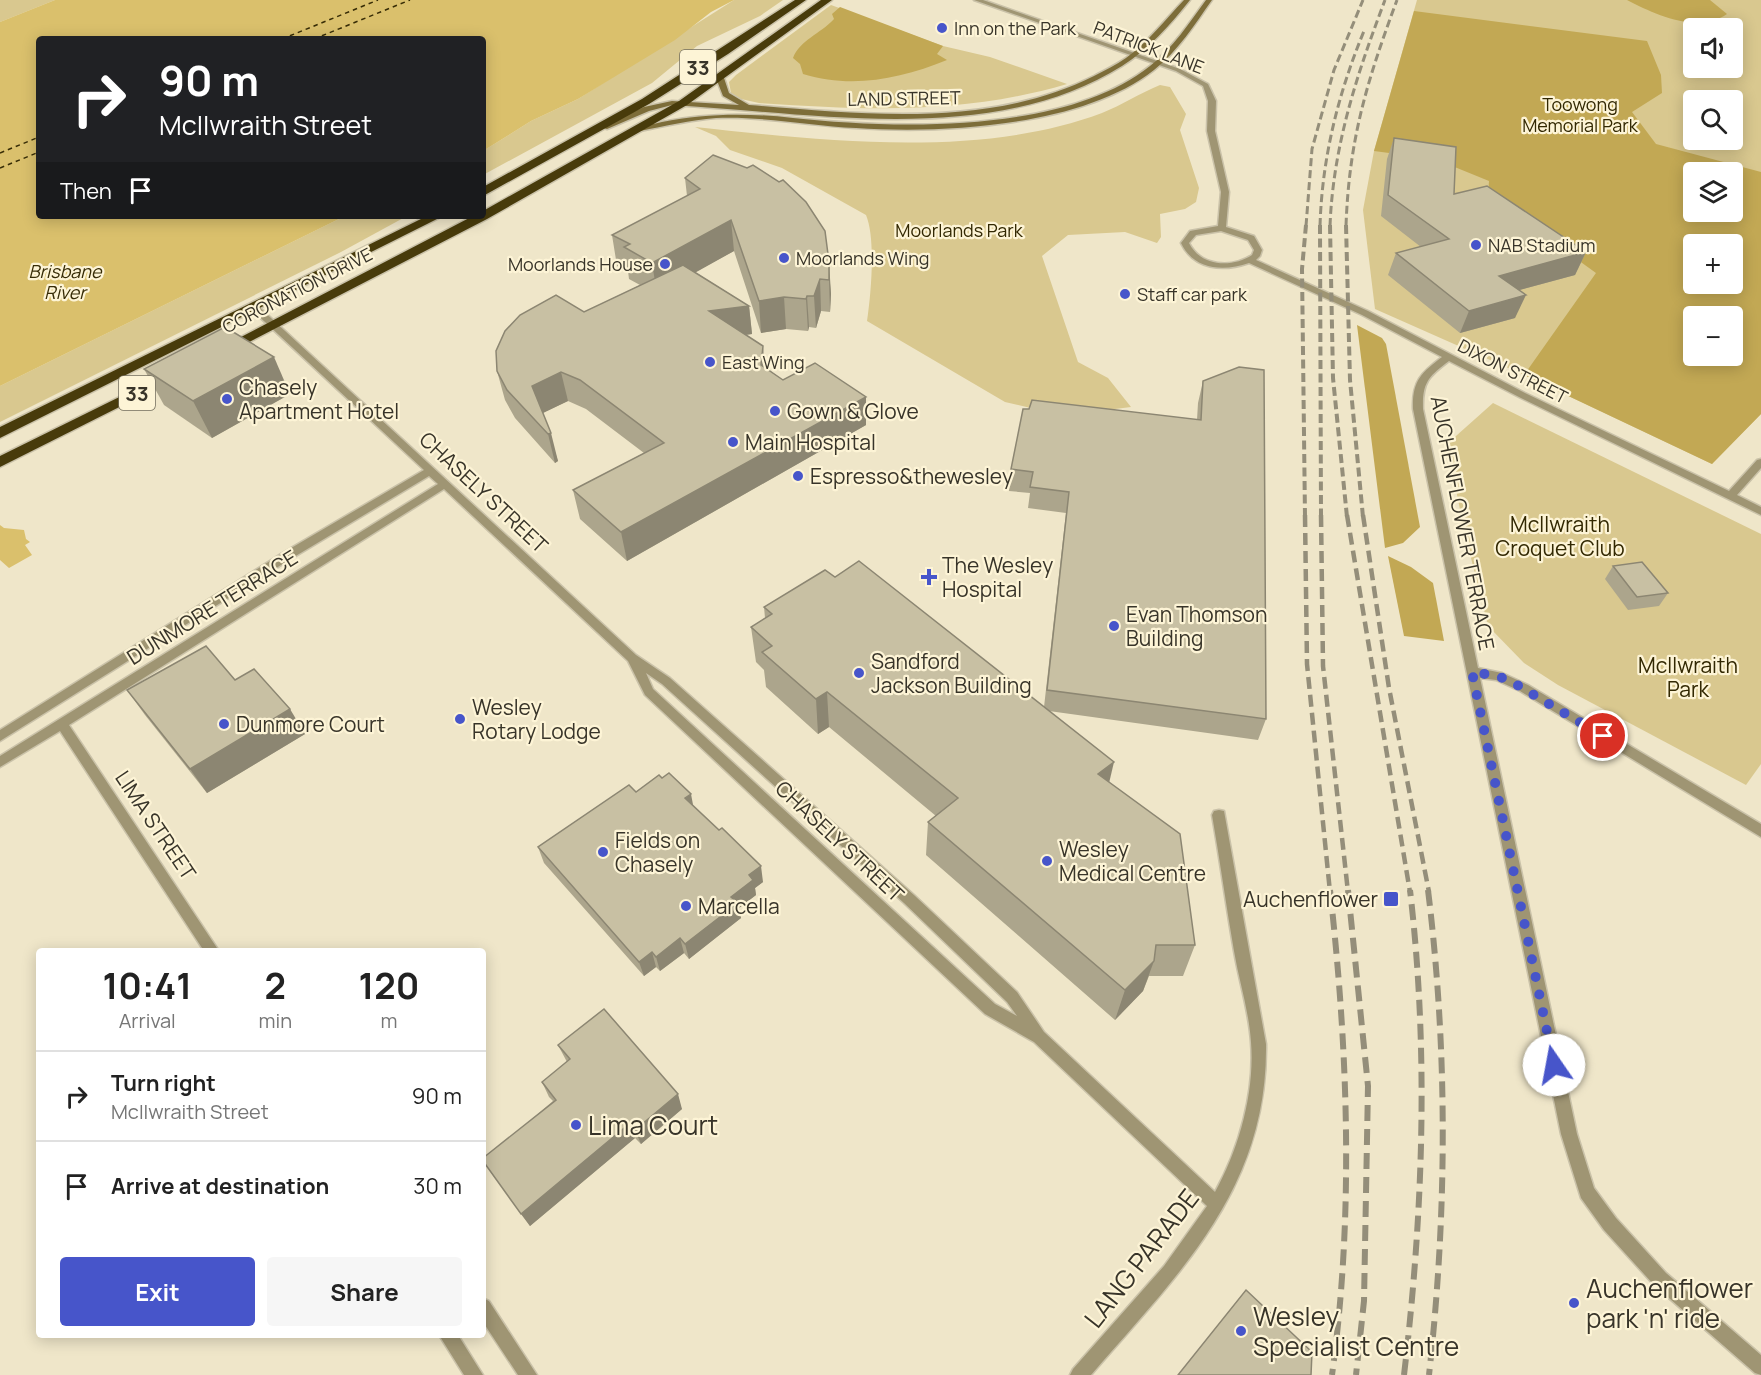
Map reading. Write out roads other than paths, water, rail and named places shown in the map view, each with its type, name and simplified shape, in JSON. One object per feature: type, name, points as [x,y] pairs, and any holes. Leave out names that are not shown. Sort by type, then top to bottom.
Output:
[{"type":"highway","name":"33","points":[[486,190],[593,132],[765,25],[801,0]]},
{"type":"highway","name":"CORONATION DRIVE","points":[[486,214],[683,103],[827,0]]},
{"type":"highway","name":"CORONATION DRIVE","points":[[0,433],[431,219]]},
{"type":"highway","name":"CORONATION DRIVE","points":[[208,357],[477,219]]},
{"type":"highway","name":"33","points":[[0,462],[187,368]]},
{"type":"main road","name":"LAND STREET","points":[[593,132],[659,105],[683,103],[877,117],[943,114],[996,108],[1042,98],[1078,87],[1114,69],[1133,55],[1187,0]]},
{"type":"main road","name":"LAND STREET","points":[[640,129],[696,118],[725,116],[874,127],[956,125],[1000,121],[1051,111],[1102,95],[1142,75],[1157,64],[1209,0]]},
{"type":"main road","points":[[720,78],[726,94],[749,108]]},
{"type":"street","name":"PATRICK LANE","points":[[977,0],[1200,80],[1209,90],[1212,101],[1211,131],[1225,192],[1222,228]]},
{"type":"street","points":[[1222,228],[1243,234],[1256,244],[1256,256],[1251,261],[1233,266],[1221,266],[1199,259],[1187,249],[1185,243],[1193,233],[1222,228]]},
{"type":"street","name":"DIXON STREET","points":[[1251,261],[1355,308],[1761,511]]},
{"type":"street","name":"CHASELY STREET","points":[[255,308],[632,658],[666,681],[909,899],[1012,997],[1039,1037],[1217,1205]]},
{"type":"street","name":"AUCHENFLOWER TERRACE","points":[[1449,356],[1425,375],[1419,383],[1416,396],[1569,1134],[1591,1201],[1632,1251],[1660,1279],[1761,1367]]},
{"type":"street","points":[[1730,496],[1761,462]]},
{"type":"street","name":"DUNMORE TERRACE","points":[[0,736],[285,557],[430,471]]},
{"type":"street","name":"DUNMORE TERRACE","points":[[0,762],[445,484]]},
{"type":"street","name":"CHASELY STREET","points":[[632,658],[649,692],[990,1009],[1039,1037]]},
{"type":"street","points":[[1472,672],[1498,676],[1524,688],[1761,831]]},
{"type":"street","name":"LIMA STREET","points":[[62,724],[210,948]]},
{"type":"street","name":"LANG PARADE","points":[[1079,1375],[1183,1252],[1217,1205],[1238,1162],[1249,1126],[1259,1047],[1219,815]]},
{"type":"street","points":[[486,1312],[528,1375]]},
{"type":"street","points":[[450,1338],[474,1375]]},
{"type":"water","name":"Brisbane River","points":[[55,0],[734,0],[711,12],[675,40],[578,99],[531,121],[486,149],[486,36],[36,36],[36,219],[339,219],[0,386],[0,22]]},
{"type":"water","points":[[0,525],[4,528],[24,530],[26,539],[30,542],[25,545],[32,555],[9,568],[0,560]]},
{"type":"railway","points":[[1306,226],[1312,149],[1334,70],[1363,0]]},
{"type":"railway","points":[[1330,226],[1341,139],[1356,83],[1385,0]]},
{"type":"railway","points":[[1346,226],[1351,165],[1361,111],[1397,0]]},
{"type":"railway","points":[[1320,226],[1324,176],[1333,127],[1346,78],[1364,31]]},
{"type":"railway","points":[[1305,517],[1302,269],[1306,225]]},
{"type":"railway","points":[[1320,226],[1321,517]]},
{"type":"railway","points":[[1330,226],[1333,378],[1347,517]]},
{"type":"railway","points":[[1346,226],[1350,380],[1363,517]]},
{"type":"railway","points":[[1305,515],[1307,664],[1330,892]]},
{"type":"railway","points":[[1321,515],[1323,666],[1348,892]]},
{"type":"railway","points":[[1347,515],[1410,892]]},
{"type":"railway","points":[[1363,515],[1389,688],[1429,892]]},
{"type":"railway","points":[[1330,890],[1341,1011],[1346,1133],[1344,1254],[1332,1375]]},
{"type":"railway","points":[[1348,890],[1368,1086],[1364,1301],[1356,1375]]},
{"type":"railway","points":[[1404,1375],[1416,1254],[1421,1133],[1420,1011],[1410,890]]},
{"type":"railway","points":[[1428,890],[1439,1012],[1443,1133],[1439,1254],[1429,1375]]},
{"type":"place","name":"Inn on the Park","points":[[942,28]]},
{"type":"place","name":"NAB Stadium","points":[[1476,245]]},
{"type":"place","name":"Moorlands Wing","points":[[784,258]]},
{"type":"place","name":"Moorlands House","points":[[665,264]]},
{"type":"place","name":"Staff car park","points":[[1125,294]]},
{"type":"place","name":"East Wing","points":[[710,362]]},
{"type":"place","name":"Chasely Apartment Hotel","points":[[227,399]]},
{"type":"place","name":"Gown & Glove","points":[[775,411]]},
{"type":"place","name":"Main Hospital","points":[[733,442]]},
{"type":"place","name":"Espresso&thewesley","points":[[798,476]]},
{"type":"place","name":"The Wesley Hospital","points":[[929,577]]},
{"type":"place","name":"Evan Thomson Building","points":[[1114,626]]},
{"type":"place","name":"Sandford Jackson Building","points":[[859,673]]},
{"type":"place","name":"Wesley Rotary Lodge","points":[[460,719]]},
{"type":"place","name":"Dunmore Court","points":[[224,724]]},
{"type":"place","name":"Fields on Chasely","points":[[603,852]]},
{"type":"place","name":"Wesley Medical Centre","points":[[1047,861]]},
{"type":"place","name":"Auchenflower","points":[[1391,899]]},
{"type":"place","name":"Marcella","points":[[686,906]]},
{"type":"place","name":"Lima Court","points":[[576,1125]]},
{"type":"place","name":"Auchenflower park 'n' ride","points":[[1574,1303]]},
{"type":"place","name":"Wesley Specialist Centre","points":[[1241,1331]]},
{"type":"park label","name":"Toowong Memorial Park","points":[[1580,114]]},
{"type":"park label","name":"Moorlands Park","points":[[959,230]]},
{"type":"park label","name":"McIlwraith Croquet Club","points":[[1560,536]]},
{"type":"park label","name":"McIlwraith Park","points":[[1688,677]]}]
